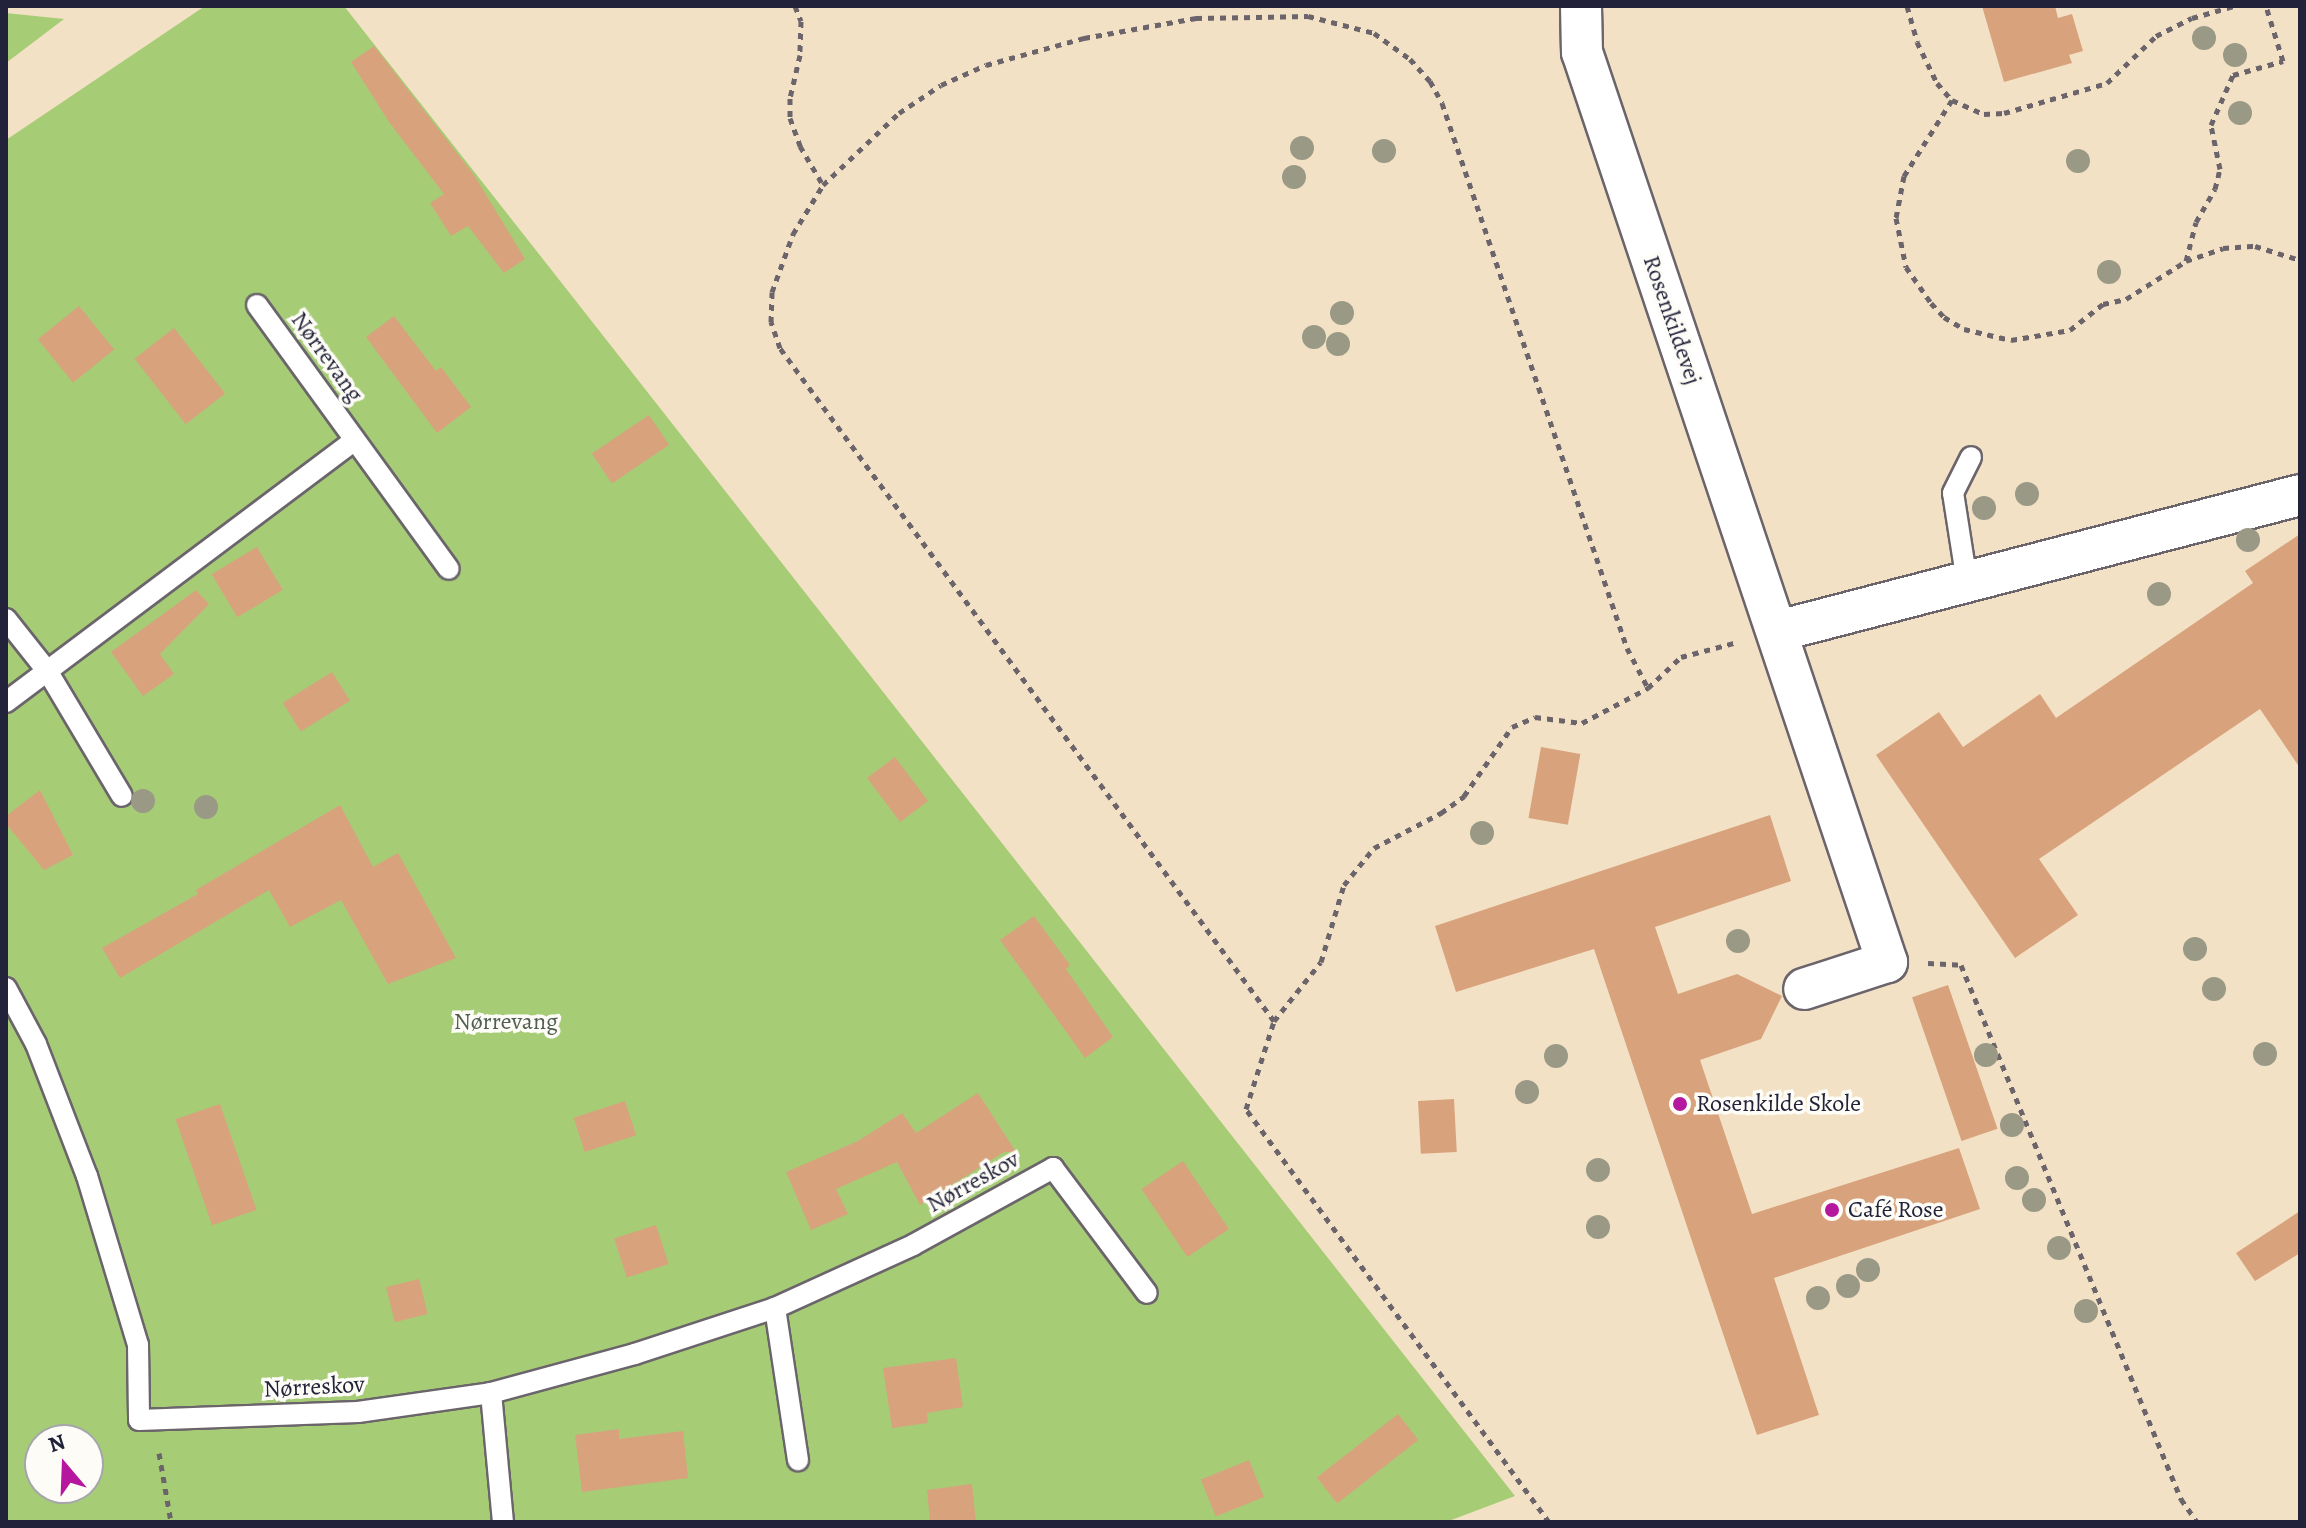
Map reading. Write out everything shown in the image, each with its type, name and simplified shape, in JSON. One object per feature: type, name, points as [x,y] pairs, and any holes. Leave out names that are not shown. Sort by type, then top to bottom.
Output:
[{"type":"street","name":"Rosenkildevej","points":[[1581,6],[1582,52],[1887,962]]},
{"type":"street","points":[[1778,631],[2300,495]]},
{"type":"street","points":[[1804,989],[1887,962]]},
{"type":"lane","name":"Nørrevang","points":[[257,305],[449,569]]},
{"type":"lane","name":"Nørrevang","points":[[6,702],[355,440]]},
{"type":"lane","points":[[1967,582],[1953,493],[1971,457]]},
{"type":"lane","points":[[6,619],[48,672],[122,796]]},
{"type":"lane","points":[[6,988],[36,1044],[91,1190],[138,1345],[146,1420]]},
{"type":"lane","name":"Nørreskov","points":[[146,1420],[358,1412],[491,1393],[635,1354],[775,1308],[913,1245],[1053,1168],[1147,1293]]},
{"type":"lane","points":[[775,1308],[798,1460]]},
{"type":"lane","points":[[491,1393],[503,1522]]},
{"type":"path","points":[[795,6],[801,21],[800,55],[790,98],[790,118],[800,146],[823,185]]},
{"type":"path","points":[[1907,6],[1927,65],[1952,100],[1984,114],[2004,113],[2107,83],[2156,36],[2192,18],[2234,6]]},
{"type":"path","points":[[2186,261],[2196,222],[2215,189],[2220,169],[2211,125],[2233,75],[2283,61],[2266,6]]},
{"type":"path","points":[[1274,1021],[780,348],[771,322],[772,292],[793,234],[823,185],[899,113],[941,85],[1030,52],[1138,27],[1196,18],[1308,16],[1374,33],[1410,59],[1430,81],[1442,103],[1627,648],[1648,688]]},
{"type":"path","points":[[1952,100],[1904,176],[1896,218],[1906,267],[1918,287],[1944,317],[1964,329],[2011,340],[2070,330],[2103,304],[2126,299],[2186,261],[2223,248],[2255,246],[2300,260]]},
{"type":"path","points":[[1549,1522],[1246,1109],[1274,1021],[1321,962],[1344,885],[1374,848],[1441,813],[1464,796],[1512,727],[1535,717],[1582,723],[1648,688],[1681,657],[1778,631]]},
{"type":"path","points":[[1887,962],[1961,965],[2181,1499],[2197,1522]]},
{"type":"path","points":[[146,1420],[171,1522]]},
{"type":"green space","name":"Nørrevang","points":[[205,6],[344,6],[1515,1496],[1446,1522],[6,1522],[6,140]]},
{"type":"green space","points":[[6,13],[64,19],[6,63]]},
{"type":"building","points":[[1982,6],[2055,6],[2058,18],[2072,14],[2083,51],[2069,55],[2072,63],[2004,82]]},
{"type":"building","points":[[374,46],[474,175],[525,259],[504,273],[468,226],[451,236],[430,203],[444,194],[389,122],[351,62]]},
{"type":"building","points":[[79,306],[114,350],[73,383],[38,339]]},
{"type":"building","points":[[394,316],[436,371],[441,367],[471,407],[437,433],[366,337]]},
{"type":"building","points":[[174,328],[225,393],[186,424],[135,359]]},
{"type":"building","points":[[649,415],[669,445],[612,483],[592,454]]},
{"type":"building","points":[[2300,534],[2300,768],[2260,709],[2039,859],[2078,915],[2015,958],[1876,755],[1939,712],[1963,747],[2040,694],[2056,718],[2253,583],[2245,571]]},
{"type":"building","points":[[257,547],[283,590],[237,617],[212,574]]},
{"type":"building","points":[[196,590],[209,604],[160,654],[174,674],[143,696],[111,652]]},
{"type":"building","points":[[332,672],[350,701],[301,732],[283,703]]},
{"type":"building","points":[[1541,747],[1580,754],[1568,825],[1528,818]]},
{"type":"building","points":[[895,757],[928,801],[900,822],[867,778]]},
{"type":"building","points":[[40,790],[73,855],[44,870],[6,824],[6,816]]},
{"type":"building","points":[[340,805],[373,867],[398,853],[456,958],[388,984],[341,900],[290,927],[269,890],[120,978],[102,948],[198,894],[196,890]]},
{"type":"building","name":"Rosenkilde Skole","points":[[1770,815],[1791,881],[1655,927],[1678,994],[1737,974],[1782,996],[1761,1039],[1700,1060],[1752,1214],[1959,1148],[1980,1209],[1774,1278],[1819,1415],[1757,1435],[1594,949],[1456,992],[1435,926]]},
{"type":"building","points":[[1034,916],[1070,965],[1066,969],[1113,1037],[1085,1058],[1000,940]]},
{"type":"building","points":[[1948,985],[1997,1129],[1962,1141],[1912,997]]},
{"type":"building","points":[[978,1093],[1016,1152],[1004,1152],[920,1205],[897,1162],[836,1189],[848,1214],[811,1230],[786,1172],[858,1141],[902,1113],[916,1133]]},
{"type":"building","points":[[1454,1099],[1457,1152],[1421,1154],[1418,1101]]},
{"type":"building","points":[[625,1101],[636,1135],[585,1152],[574,1118]]},
{"type":"building","points":[[220,1104],[256,1210],[212,1225],[176,1119]]},
{"type":"building","points":[[1183,1161],[1229,1229],[1187,1257],[1142,1189]]},
{"type":"building","points":[[2300,1211],[2300,1253],[2255,1281],[2236,1253]]},
{"type":"building","points":[[656,1225],[669,1264],[627,1278],[614,1239]]},
{"type":"building","points":[[419,1279],[428,1314],[395,1322],[386,1287]]},
{"type":"building","points":[[956,1358],[963,1407],[927,1413],[928,1423],[892,1428],[883,1368]]},
{"type":"building","points":[[1398,1414],[1418,1440],[1337,1503],[1317,1477]]},
{"type":"building","points":[[619,1429],[619,1439],[683,1431],[688,1478],[582,1492],[575,1435]]},
{"type":"building","points":[[1249,1460],[1264,1497],[1216,1517],[1201,1479]]},
{"type":"building","points":[[972,1484],[976,1522],[930,1522],[927,1490]]},
{"type":"place","name":"Rosenkilde Skole","points":[[1680,1104]]},
{"type":"place","name":"Café Rose","points":[[1832,1210]]}]
